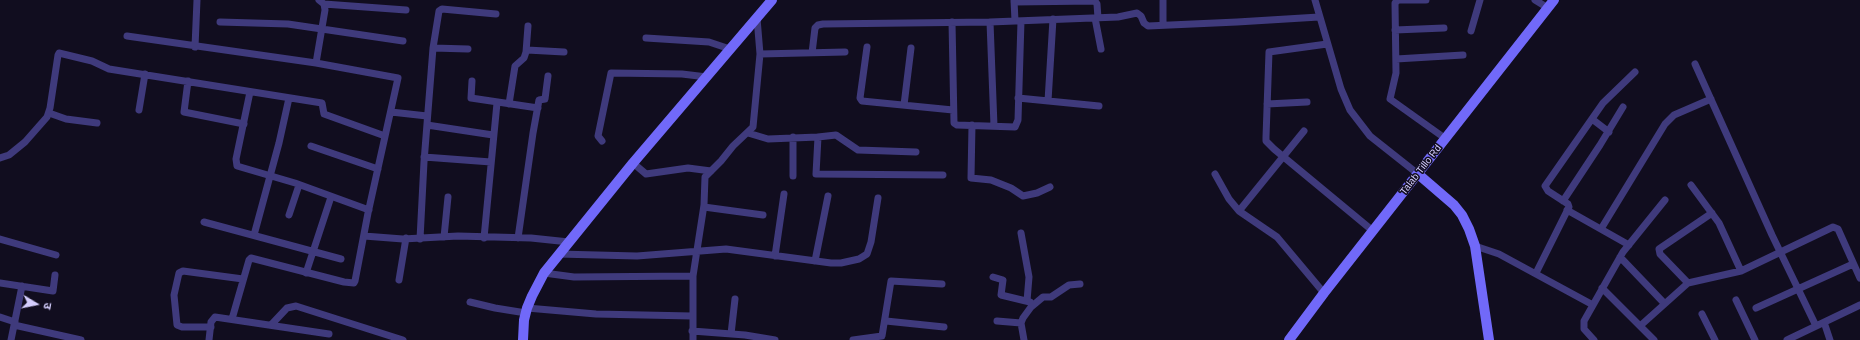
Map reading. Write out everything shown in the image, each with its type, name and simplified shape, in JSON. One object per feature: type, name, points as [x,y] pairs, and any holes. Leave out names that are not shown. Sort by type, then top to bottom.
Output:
[{"type":"street","points":[[195,47],[197,0]]},
{"type":"street","points":[[952,22],[955,124],[1017,126],[1018,21],[1014,1],[1093,0],[1097,4],[1097,18],[1101,49]]},
{"type":"street","points":[[1162,0],[1163,25]]},
{"type":"street","points":[[1315,0],[1343,95],[1357,120],[1370,136],[1418,174],[1454,205],[1462,215],[1475,246],[1490,340]]},
{"type":"street","points":[[1426,0],[1397,1],[1395,6],[1396,73],[1390,95],[1391,101],[1446,139]]},
{"type":"street","points":[[1471,32],[1480,0]]},
{"type":"street","points":[[1535,0],[1551,4]]},
{"type":"street","points":[[316,63],[325,10],[322,2],[406,10]]},
{"type":"street","points":[[523,340],[524,311],[544,273],[558,254],[565,241],[634,163],[757,18],[768,2]]},
{"type":"street","name":"Talab Tillo Rd","points":[[1289,340],[1324,293],[1551,4]]},
{"type":"street","points":[[420,239],[426,126],[433,48],[440,9],[496,14]]},
{"type":"street","points":[[812,53],[815,28],[818,25],[1018,21],[1123,17],[1137,13],[1141,16],[1146,25],[1237,22],[1319,16]]},
{"type":"street","points":[[693,340],[693,276],[704,207],[705,177],[754,124],[760,54],[757,18]]},
{"type":"street","points":[[1048,101],[1053,19]]},
{"type":"street","points":[[220,22],[288,24],[403,41]]},
{"type":"street","points":[[990,22],[994,126]]},
{"type":"street","points":[[509,104],[515,66],[524,58],[527,50],[528,26]]},
{"type":"street","points":[[1395,30],[1444,28]]},
{"type":"street","points":[[127,36],[195,47],[316,63],[398,79],[354,283],[306,273],[251,258],[232,319]]},
{"type":"street","points":[[646,38],[709,42],[730,49]]},
{"type":"street","points":[[1327,44],[1270,51],[1268,56],[1266,141],[1373,231]]},
{"type":"street","points":[[867,47],[861,100],[864,102],[954,110]]},
{"type":"street","points":[[433,48],[468,49]]},
{"type":"street","points":[[904,105],[911,48]]},
{"type":"street","points":[[527,50],[564,52]]},
{"type":"street","points":[[760,54],[845,52]]},
{"type":"street","points":[[0,158],[9,155],[25,142],[49,113],[59,53],[89,60],[105,68],[322,103],[324,114],[385,136]]},
{"type":"street","points":[[1396,58],[1463,55]]},
{"type":"street","points":[[1695,64],[1780,252],[1816,326]]},
{"type":"street","points":[[1536,273],[1569,205],[1548,191],[1545,186],[1608,98],[1635,72]]},
{"type":"street","points":[[602,141],[598,136],[611,73],[682,74],[707,77]]},
{"type":"street","points":[[139,110],[145,74]]},
{"type":"street","points":[[518,238],[539,100],[544,99],[548,76]]},
{"type":"street","points":[[188,81],[184,112],[244,124]]},
{"type":"street","points":[[472,81],[471,98],[538,108]]},
{"type":"street","points":[[250,92],[236,165],[299,185],[369,210]]},
{"type":"street","points":[[254,235],[271,176],[289,98]]},
{"type":"street","points":[[1018,98],[1099,106]]},
{"type":"street","points":[[1601,229],[1665,124],[1674,115],[1711,99]]},
{"type":"street","points":[[484,238],[497,102]]},
{"type":"street","points":[[1267,104],[1307,102]]},
{"type":"street","points":[[1563,201],[1609,132],[1623,107]]},
{"type":"street","points":[[391,112],[427,116]]},
{"type":"street","points":[[49,113],[66,119],[97,123]]},
{"type":"street","points":[[1592,119],[1609,132]]},
{"type":"street","points":[[972,125],[970,178],[987,179],[1011,188],[1024,196],[1050,187]]},
{"type":"street","points":[[426,126],[494,135]]},
{"type":"street","points":[[1239,210],[1304,131]]},
{"type":"street","points":[[748,132],[765,138],[836,135],[858,150],[916,152]]},
{"type":"street","points":[[818,136],[816,174],[943,175]]},
{"type":"street","points":[[793,137],[793,176]]},
{"type":"street","points":[[311,146],[378,169]]},
{"type":"street","points":[[424,156],[491,162]]},
{"type":"street","points":[[634,163],[646,174],[688,168],[711,171]]},
{"type":"street","points":[[1215,174],[1226,194],[1239,210],[1277,237],[1324,293]]},
{"type":"street","points":[[289,215],[299,185]]},
{"type":"street","points":[[1691,185],[1712,213],[1723,231],[1742,271]]},
{"type":"street","points":[[775,256],[784,194]]},
{"type":"street","points":[[815,261],[828,196]]},
{"type":"street","points":[[306,273],[331,197]]},
{"type":"street","points":[[444,237],[448,198]]},
{"type":"street","points":[[558,254],[637,256],[697,250],[726,249],[841,263],[859,259],[867,254],[871,242],[878,198]]},
{"type":"street","points":[[1594,340],[1584,327],[1584,321],[1620,257],[1665,200]]},
{"type":"street","points":[[704,207],[763,215]]},
{"type":"street","points":[[1567,210],[1629,245]]},
{"type":"street","points":[[1688,283],[1660,254],[1659,249],[1712,213]]},
{"type":"street","points":[[204,222],[340,259]]},
{"type":"street","points":[[1640,326],[1688,283],[1742,271],[1833,227],[1838,229],[1860,278]]},
{"type":"street","points":[[1021,232],[1029,277],[1027,301]]},
{"type":"street","points":[[364,236],[376,238],[420,239],[444,237],[518,238],[565,241]]},
{"type":"street","points":[[399,280],[406,238]]},
{"type":"street","points":[[0,239],[56,255]]},
{"type":"street","points":[[1475,246],[1499,254],[1593,305]]},
{"type":"street","points":[[1620,257],[1664,303]]},
{"type":"street","points":[[1756,308],[1853,264]]},
{"type":"street","points":[[211,327],[182,327],[178,325],[174,295],[179,273],[183,271],[243,280]]},
{"type":"street","points":[[544,273],[580,277],[693,276]]},
{"type":"street","points":[[0,283],[54,291],[55,275]]},
{"type":"street","points":[[993,277],[1003,280],[1001,295],[1035,304]]},
{"type":"street","points":[[853,340],[881,338],[883,335],[891,281],[942,284]]},
{"type":"street","points":[[1024,340],[1021,323],[1025,314],[1035,304],[1043,297],[1053,297],[1069,285],[1080,284]]},
{"type":"street","points":[[11,340],[22,286]]},
{"type":"street","points":[[1602,288],[1654,340]]},
{"type":"street","points":[[731,334],[734,299]]},
{"type":"street","points":[[1736,300],[1755,340]]},
{"type":"street","points":[[470,302],[495,308],[524,311],[692,316]]},
{"type":"street","points":[[271,325],[287,308],[296,306],[403,340]]},
{"type":"street","points":[[1787,340],[1860,306]]},
{"type":"street","points":[[1702,314],[1715,340]]},
{"type":"street","points":[[0,317],[15,324],[81,340]]},
{"type":"street","points":[[209,340],[212,320],[215,317],[329,334]]},
{"type":"street","points":[[886,321],[944,327]]},
{"type":"street","points":[[997,321],[1021,323]]},
{"type":"street","points":[[1824,322],[1830,340]]},
{"type":"street","points":[[692,331],[731,334],[770,340]]}]
